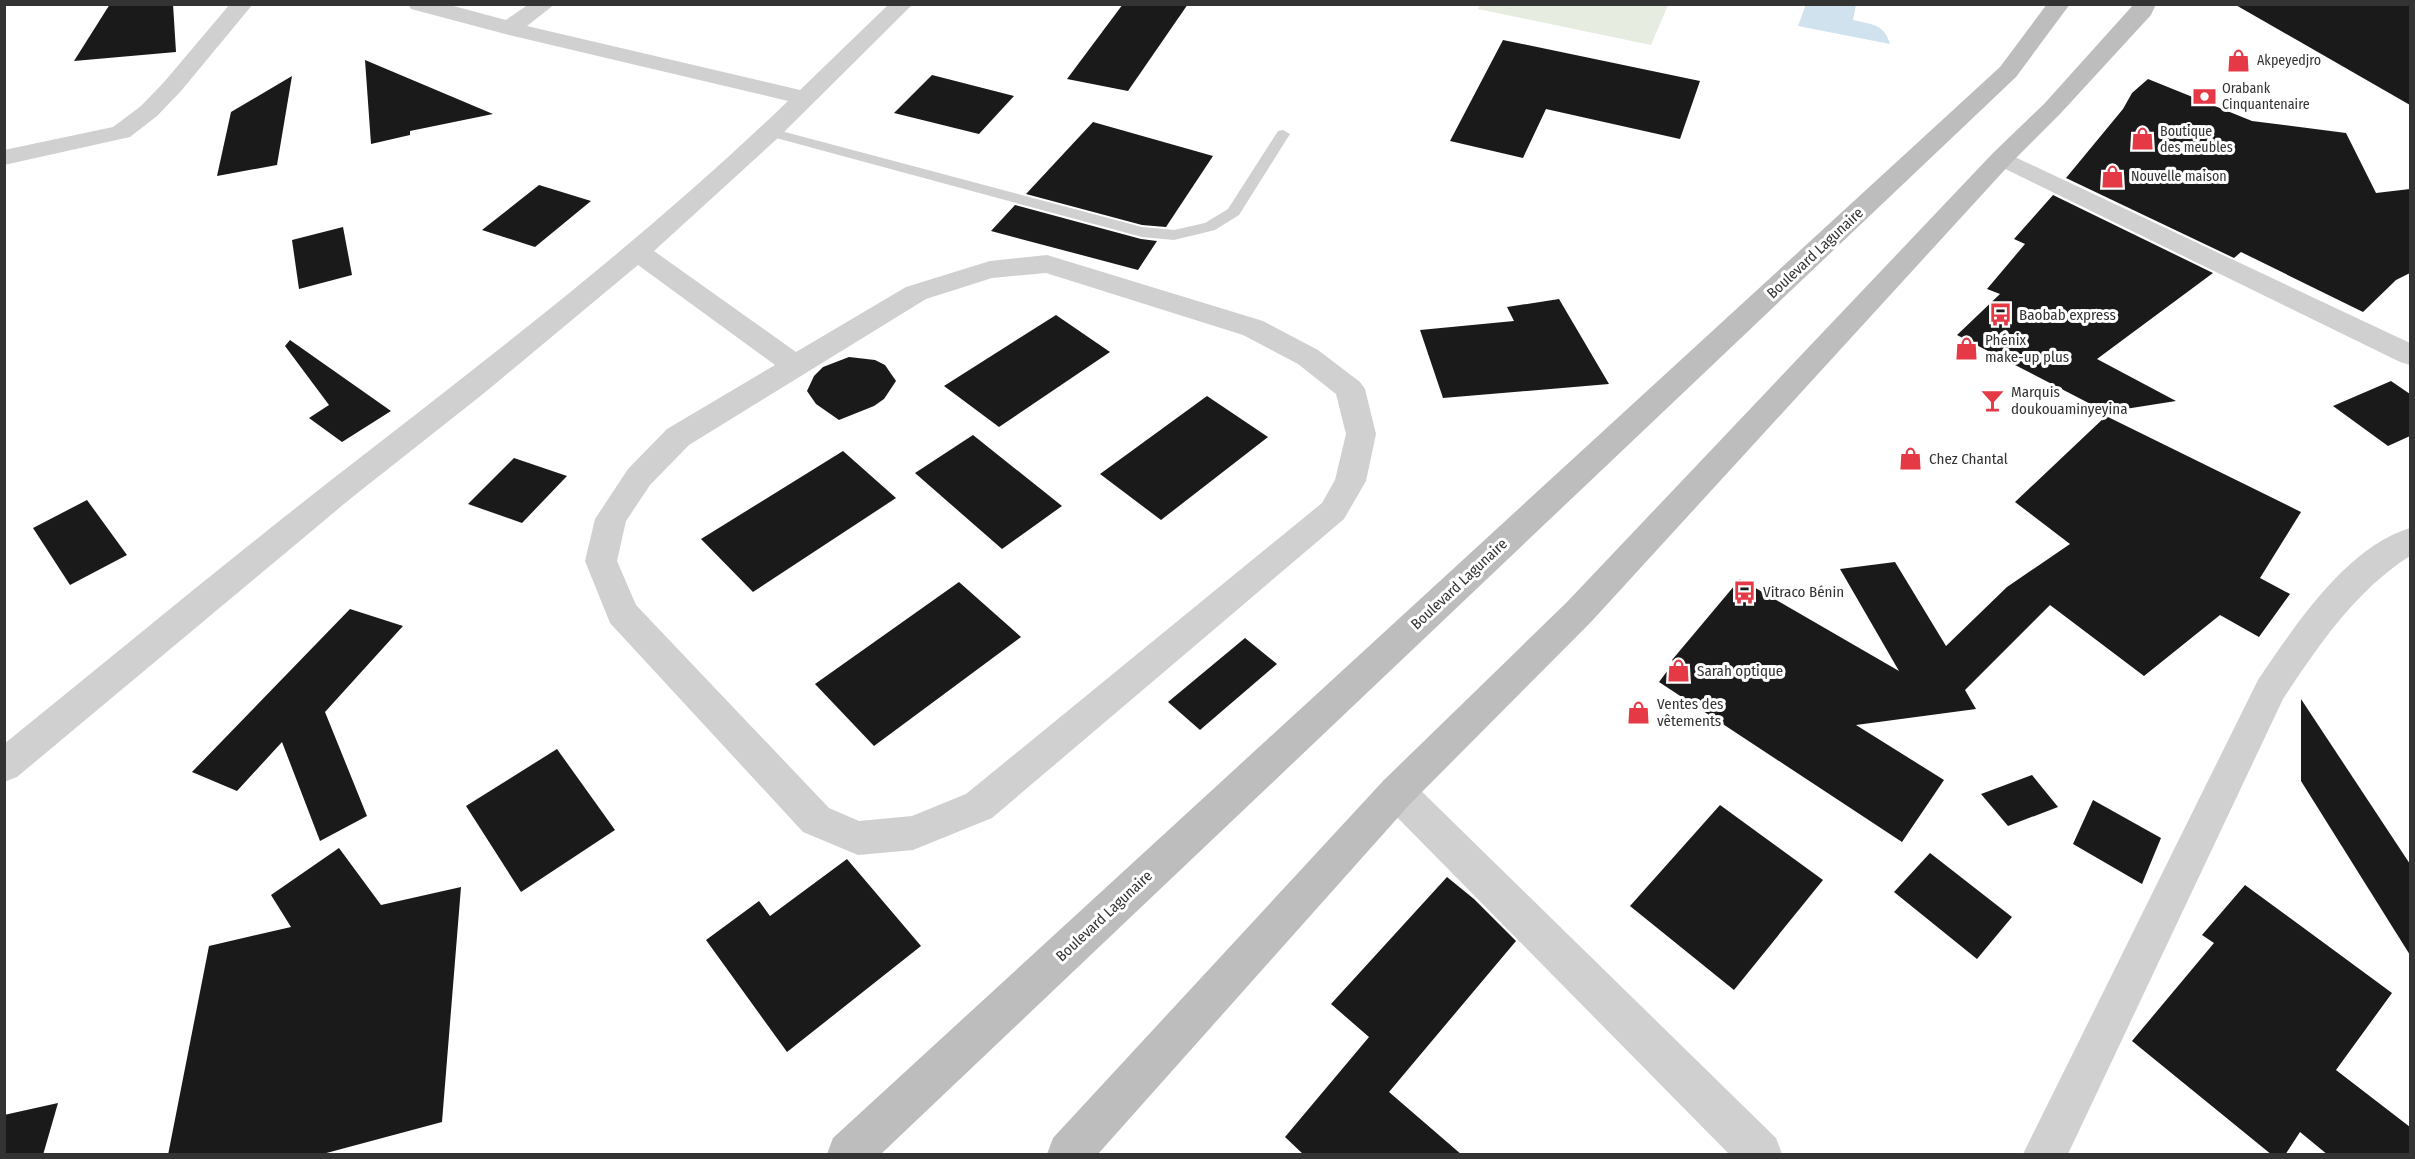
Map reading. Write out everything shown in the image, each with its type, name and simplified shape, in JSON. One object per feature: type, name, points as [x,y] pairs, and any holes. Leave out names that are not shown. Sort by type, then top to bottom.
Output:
[{"type":"main road","name":"Boulevard Lagunaire","points":[[849,1155],[2008,72],[2059,4]]},
{"type":"main road","points":[[1069,1155],[1397,792],[1579,612],[2002,158],[2052,109],[2143,10],[2145,4]]},
{"type":"street","points":[[4,158],[122,132],[149,111],[173,86],[242,4]]},
{"type":"street","points":[[419,4],[509,28],[806,98]]},
{"type":"street","points":[[509,28],[544,4]]},
{"type":"street","points":[[4,766],[339,491],[491,372],[637,252],[770,132],[902,4]]},
{"type":"street","points":[[2002,158],[2410,355]]},
{"type":"street","points":[[637,252],[794,364]]},
{"type":"street","points":[[1047,264],[1253,328],[1308,357],[1350,389],[1361,434],[1350,481],[1333,511],[979,806],[913,833],[858,838],[816,820],[630,622],[622,613],[601,561],[611,519],[647,469],[678,437],[794,364],[916,293],[990,270],[1047,264]]},
{"type":"street","points":[[2045,1155],[2270,690],[2316,622],[2373,563],[2410,540]]},
{"type":"street","points":[[1397,792],[1760,1155]]},
{"type":"lane","points":[[770,132],[1142,232],[1174,235],[1210,227],[1234,212],[1283,134]]},
{"type":"shaded area","points":[[1480,4],[1668,5],[1651,45],[1478,9]]},
{"type":"water","points":[[1806,4],[1856,5],[1853,20],[1881,28],[1890,44],[1798,26]]},
{"type":"building","points":[[110,4],[173,4],[176,52],[74,61]]},
{"type":"building","points":[[1123,4],[1188,4],[1128,91],[1067,79]]},
{"type":"building","points":[[2234,4],[2410,4],[2410,105]]},
{"type":"building","points":[[1503,40],[1700,81],[1680,139],[1546,109],[1523,158],[1450,141]]},
{"type":"building","points":[[365,60],[493,114],[410,131],[410,135],[371,144]]},
{"type":"building","points":[[932,75],[1014,96],[979,134],[894,113]]},
{"type":"building","points":[[292,76],[277,165],[217,176],[231,112]]},
{"type":"building","points":[[2148,79],[2252,121],[2346,133],[2376,193],[2410,189],[2410,273],[2396,280],[2363,312],[2241,252],[2234,258],[2066,178],[2123,109],[2132,93]]},
{"type":"building","points":[[1093,122],[1213,156],[1166,227],[1142,225],[1026,194]]},
{"type":"building","points":[[539,185],[591,201],[535,247],[482,230]]},
{"type":"building","points":[[2053,195],[2213,273],[2097,359],[2176,401],[2106,412],[1957,335],[2000,294],[1987,289],[2025,244],[2014,239]]},
{"type":"building","points":[[1015,205],[1141,239],[1157,241],[1138,270],[991,231]]},
{"type":"building","points":[[343,227],[352,275],[299,289],[292,240]]},
{"type":"building","points":[[1559,299],[1609,384],[1443,398],[1420,330],[1514,321],[1507,307]]},
{"type":"building","points":[[1056,315],[1110,352],[999,427],[944,386]]},
{"type":"building","points":[[290,340],[391,411],[342,442],[309,418],[329,405],[285,346]]},
{"type":"building","points":[[849,357],[875,360],[885,365],[896,381],[884,399],[874,406],[839,420],[816,404],[807,391],[814,376],[823,367]]},
{"type":"building","points":[[2391,381],[2410,394],[2410,436],[2388,446],[2333,406]]},
{"type":"building","points":[[1207,396],[1268,437],[1161,520],[1100,474]]},
{"type":"building","points":[[2106,416],[2301,512],[2260,578],[2290,594],[2259,637],[2220,615],[2144,676],[2050,605],[1965,690],[1976,709],[1856,725],[1944,780],[1902,842],[1659,682],[1674,662],[1672,660],[1740,579],[1899,671],[1840,569],[1895,562],[1946,646],[2007,587],[2070,544],[2015,502]]},
{"type":"building","points":[[973,435],[1062,506],[1002,549],[915,473]]},
{"type":"building","points":[[843,451],[896,498],[753,592],[701,539]]},
{"type":"building","points":[[514,458],[567,476],[522,523],[468,504]]},
{"type":"building","points":[[87,500],[127,555],[70,585],[33,528]]},
{"type":"building","points":[[959,582],[1021,637],[874,746],[815,684]]},
{"type":"building","points":[[350,609],[403,626],[325,712],[367,816],[320,841],[282,742],[237,791],[192,772]]},
{"type":"building","points":[[1245,638],[1277,664],[1200,730],[1168,702]]},
{"type":"building","points":[[2301,699],[2410,864],[2410,955],[2301,781]]},
{"type":"building","points":[[557,749],[615,830],[521,892],[466,806]]},
{"type":"building","points":[[2032,775],[2058,807],[2008,826],[1981,794]]},
{"type":"building","points":[[2093,800],[2161,838],[2142,884],[2073,844]]},
{"type":"building","points":[[1720,805],[1823,880],[1734,990],[1630,906]]},
{"type":"building","points":[[339,848],[381,905],[461,887],[442,1122],[319,1155],[168,1155],[209,946],[291,927],[271,895]]},
{"type":"building","points":[[1930,853],[2012,917],[1977,959],[1894,892]]},
{"type":"building","points":[[847,859],[921,946],[787,1052],[706,940],[759,901],[770,916]]},
{"type":"building","points":[[1447,877],[1474,899],[1516,941],[1389,1092],[1462,1155],[1304,1155],[1285,1137],[1369,1037],[1331,1004]]},
{"type":"building","points":[[2245,885],[2392,993],[2336,1070],[2410,1127],[2410,1155],[2328,1155],[2300,1132],[2285,1155],[2272,1155],[2132,1041],[2214,943],[2202,935]]},
{"type":"building","points":[[58,1103],[43,1155],[4,1155],[4,1115]]},
{"type":"place","name":"Akpeyedjro","points":[[2239,60]]},
{"type":"place","name":"Orabank Cinquantenaire","points":[[2204,96]]},
{"type":"place","name":"Boutique des meubles","points":[[2142,139]]},
{"type":"place","name":"Nouvelle maison","points":[[2113,176]]},
{"type":"place","name":"Baobab express","points":[[2001,315]]},
{"type":"place","name":"Phénix make-up plus","points":[[1967,349]]},
{"type":"place","name":"Marquis doukouaminyeyina","points":[[1993,401]]},
{"type":"place","name":"Chez Chantal","points":[[1911,459]]},
{"type":"place","name":"Vitraco Bénin","points":[[1745,592]]},
{"type":"place","name":"Sarah optique","points":[[1679,671]]},
{"type":"place","name":"Ventes des vêtements","points":[[1639,713]]}]
